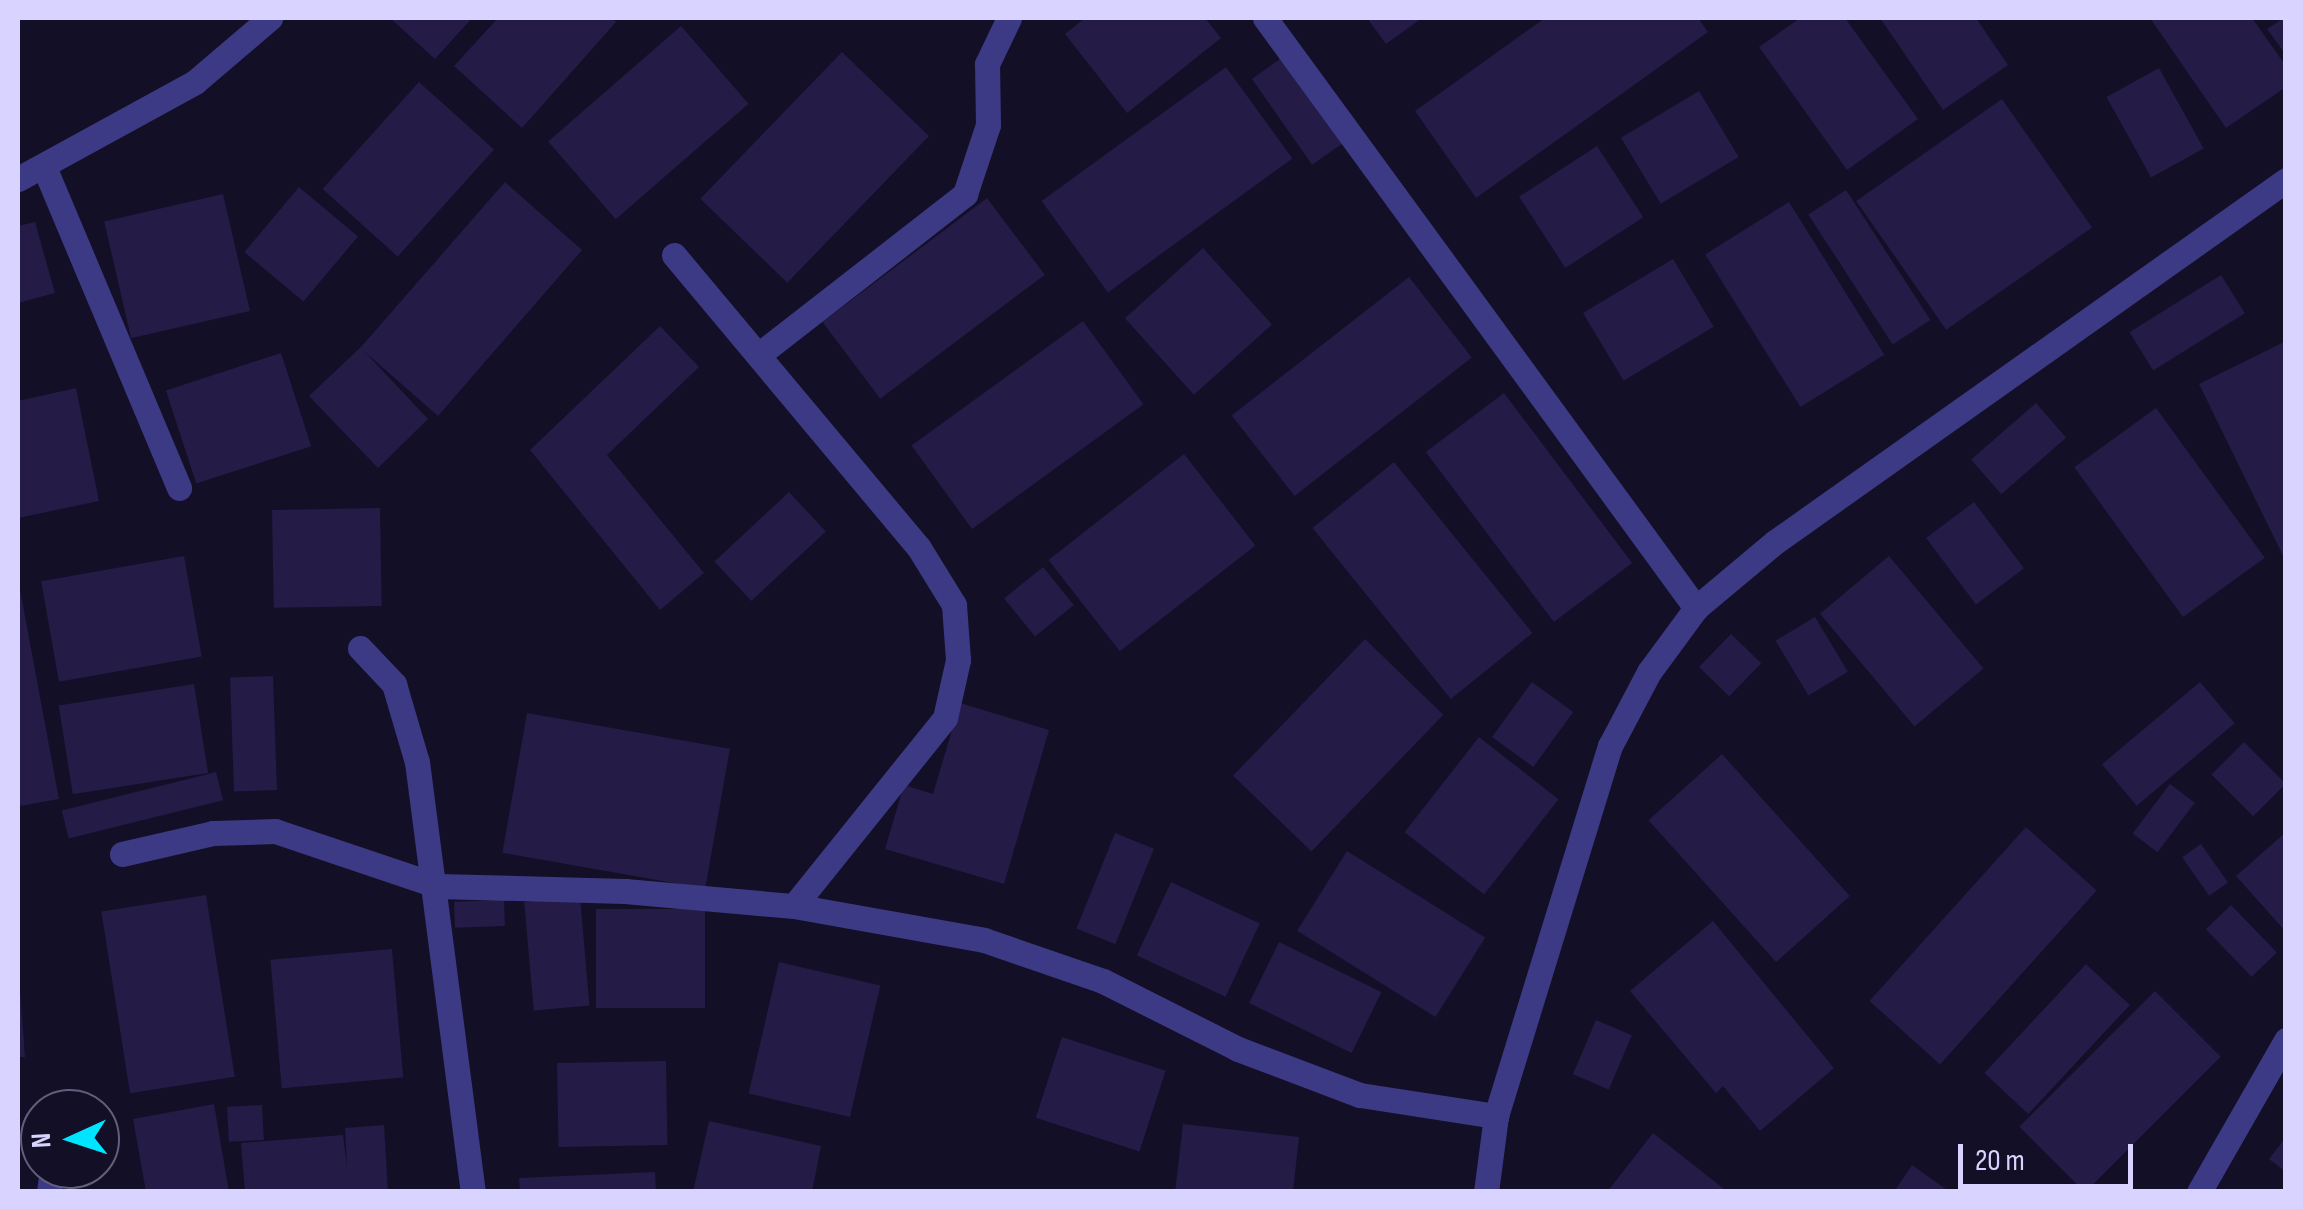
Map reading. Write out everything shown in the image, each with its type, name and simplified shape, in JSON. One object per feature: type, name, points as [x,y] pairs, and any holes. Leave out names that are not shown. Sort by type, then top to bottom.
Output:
[{"type":"street","points":[[18,179],[45,169],[195,82],[270,18]]},
{"type":"street","points":[[761,354],[965,194],[988,125],[987,64],[1008,18]]},
{"type":"street","points":[[1265,18],[1696,608]]},
{"type":"street","points":[[45,169],[179,488]]},
{"type":"street","points":[[1486,1192],[1496,1116],[1610,746],[1649,672],[1696,608],[1775,542],[2286,180]]},
{"type":"street","points":[[674,255],[920,548],[954,605],[958,660],[945,718],[794,906]]},
{"type":"street","points":[[360,648],[394,684],[417,762],[438,886],[473,1192]]},
{"type":"street","points":[[122,854],[213,833],[275,832],[438,886],[625,891],[794,906],[984,940],[1103,981],[1238,1049],[1360,1095],[1496,1116]]},
{"type":"street","points":[[2199,1192],[2286,1040]]},
{"type":"building","points":[[390,18],[472,18],[435,59]]},
{"type":"building","points":[[498,18],[611,18],[616,22],[522,128],[454,66]]},
{"type":"building","points":[[1085,18],[1205,18],[1221,38],[1127,113],[1065,34]]},
{"type":"building","points":[[1367,18],[1422,18],[1386,44]]},
{"type":"building","points":[[1545,18],[1698,18],[1708,32],[1476,198],[1415,111]]},
{"type":"building","points":[[1800,18],[1845,18],[1918,119],[1847,170],[1759,47]]},
{"type":"building","points":[[1880,18],[1976,18],[2008,65],[1943,110]]},
{"type":"building","points":[[2150,18],[2252,18],[2286,66],[2286,87],[2226,128]]},
{"type":"building","points":[[2286,18],[2286,55],[2267,29]]},
{"type":"building","points":[[681,26],[749,104],[616,219],[548,141]]},
{"type":"building","points":[[842,52],[929,136],[787,283],[700,199]]},
{"type":"building","points":[[1283,57],[1343,143],[1312,165],[1252,79]]},
{"type":"building","points":[[1226,67],[1292,158],[1108,292],[1042,201]]},
{"type":"building","points":[[2159,68],[2204,148],[2151,178],[2107,97]]},
{"type":"building","points":[[419,82],[494,150],[398,257],[323,189]]},
{"type":"building","points":[[1699,91],[1739,157],[1661,204],[1621,138]]},
{"type":"building","points":[[2002,99],[2092,228],[1946,330],[1856,201]]},
{"type":"building","points":[[1597,146],[1643,217],[1565,268],[1519,197]]},
{"type":"building","points":[[505,182],[582,250],[438,416],[365,352],[428,419],[378,468],[309,396],[361,347]]},
{"type":"building","points":[[299,187],[358,236],[303,302],[244,252]]},
{"type":"building","points":[[1846,190],[1930,320],[1893,345],[1808,215]]},
{"type":"building","points":[[223,194],[250,311],[131,338],[104,221]]},
{"type":"building","points":[[987,198],[1045,275],[880,399],[822,322]]},
{"type":"building","points":[[1789,202],[1884,355],[1800,407],[1705,254]]},
{"type":"building","points":[[35,222],[55,293],[18,303],[18,226]]},
{"type":"building","points":[[1203,248],[1272,325],[1194,395],[1125,318]]},
{"type":"building","points":[[1673,259],[1714,327],[1624,381],[1583,313]]},
{"type":"building","points":[[2221,275],[2245,313],[2153,370],[2129,332]]},
{"type":"building","points":[[1409,277],[1472,357],[1294,496],[1232,416]]},
{"type":"building","points":[[1083,321],[1144,404],[972,529],[911,446]]},
{"type":"building","points":[[660,326],[699,367],[607,455],[704,573],[660,610],[530,450]]},
{"type":"building","points":[[2286,341],[2286,562],[2199,384]]},
{"type":"building","points":[[281,353],[311,446],[196,484],[166,390]]},
{"type":"building","points":[[76,388],[99,501],[18,518],[18,401]]},
{"type":"building","points":[[1504,393],[1632,563],[1554,622],[1426,452]]},
{"type":"building","points":[[2036,403],[2066,438],[2001,494],[1971,459]]},
{"type":"building","points":[[2156,408],[2265,558],[2183,617],[2074,467]]},
{"type":"building","points":[[1184,454],[1255,545],[1120,651],[1048,560]]},
{"type":"building","points":[[1394,462],[1532,633],[1451,699],[1312,528]]},
{"type":"building","points":[[789,492],[826,531],[751,601],[714,562]]},
{"type":"building","points":[[1974,502],[2024,568],[1976,604],[1926,538]]},
{"type":"building","points":[[380,508],[382,606],[274,608],[272,510]]},
{"type":"building","points":[[184,556],[202,656],[59,682],[41,581]]},
{"type":"building","points":[[1889,556],[1983,669],[1915,726],[1820,614]]},
{"type":"building","points":[[1043,567],[1074,605],[1035,637],[1004,598]]},
{"type":"building","points":[[19,584],[59,799],[20,806],[18,791]]},
{"type":"building","points":[[1815,617],[1848,672],[1809,696],[1776,641]]},
{"type":"building","points":[[1731,634],[1761,663],[1729,696],[1699,667]]},
{"type":"building","points":[[1365,639],[1443,715],[1311,851],[1233,776]]},
{"type":"building","points":[[273,676],[277,790],[234,791],[230,678]]},
{"type":"building","points":[[1532,682],[1573,712],[1533,767],[1492,737]]},
{"type":"building","points":[[2200,682],[2235,723],[2137,806],[2102,764]]},
{"type":"building","points":[[194,684],[208,773],[73,794],[59,705]]},
{"type":"building","points":[[960,703],[1049,730],[1004,884],[885,849],[904,785],[933,794]]},
{"type":"building","points":[[527,713],[730,749],[705,889],[502,853]]},
{"type":"building","points":[[1479,737],[1559,799],[1484,895],[1405,832]]},
{"type":"building","points":[[2244,742],[2286,784],[2253,816],[2211,775]]},
{"type":"building","points":[[1722,754],[1850,896],[1776,962],[1648,820]]},
{"type":"building","points":[[216,772],[223,800],[69,839],[62,810]]},
{"type":"building","points":[[2170,784],[2195,803],[2157,852],[2133,834]]},
{"type":"building","points":[[2026,827],[2097,891],[1940,1064],[1869,1001]]},
{"type":"building","points":[[2286,832],[2286,932],[2236,876]]},
{"type":"building","points":[[1115,833],[1154,849],[1115,944],[1076,928]]},
{"type":"building","points":[[2201,844],[2228,883],[2209,896],[2182,857]]},
{"type":"building","points":[[1347,851],[1485,937],[1435,1017],[1297,931]]},
{"type":"building","points":[[1171,882],[1260,923],[1226,997],[1137,955]]},
{"type":"building","points":[[206,895],[235,1077],[130,1093],[101,912]]},
{"type":"building","points":[[580,897],[589,1006],[534,1010],[524,902]]},
{"type":"building","points":[[504,900],[505,926],[455,928],[454,902]]},
{"type":"building","points":[[2231,905],[2277,952],[2252,977],[2206,929]]},
{"type":"building","points":[[596,909],[705,909],[705,1008],[596,1008]]},
{"type":"building","points":[[1713,921],[1834,1068],[1760,1131],[1723,1086],[1716,1093],[1630,991]]},
{"type":"building","points":[[1279,942],[1381,992],[1352,1053],[1249,1003]]},
{"type":"building","points":[[392,949],[403,1078],[282,1088],[270,960]]},
{"type":"building","points":[[779,962],[880,985],[850,1117],[749,1094]]},
{"type":"building","points":[[18,963],[25,1057],[18,1057]]},
{"type":"building","points":[[2086,964],[2130,1005],[2028,1114],[1984,1073]]},
{"type":"building","points":[[2155,991],[2221,1057],[2086,1192],[2019,1127]]},
{"type":"building","points":[[1596,1020],[1632,1035],[1609,1090],[1573,1074]]},
{"type":"building","points":[[1062,1037],[1166,1071],[1139,1152],[1036,1118]]},
{"type":"building","points":[[666,1061],[667,1145],[558,1147],[557,1063]]},
{"type":"building","points":[[214,1104],[229,1192],[146,1192],[133,1119]]},
{"type":"building","points":[[262,1105],[264,1140],[229,1142],[227,1107]]},
{"type":"building","points":[[709,1121],[821,1146],[812,1192],[693,1192]]},
{"type":"building","points":[[1183,1124],[1299,1137],[1293,1192],[1175,1192]]},
{"type":"building","points":[[384,1125],[388,1192],[245,1192],[241,1143],[343,1135],[347,1167],[345,1128]]},
{"type":"building","points":[[1653,1133],[1728,1192],[1607,1192]]},
{"type":"building","points":[[2286,1137],[2286,1172],[2269,1159]]},
{"type":"building","points":[[1912,1165],[1950,1192],[1894,1192]]},
{"type":"building","points":[[655,1172],[656,1192],[520,1192],[519,1178]]}]
